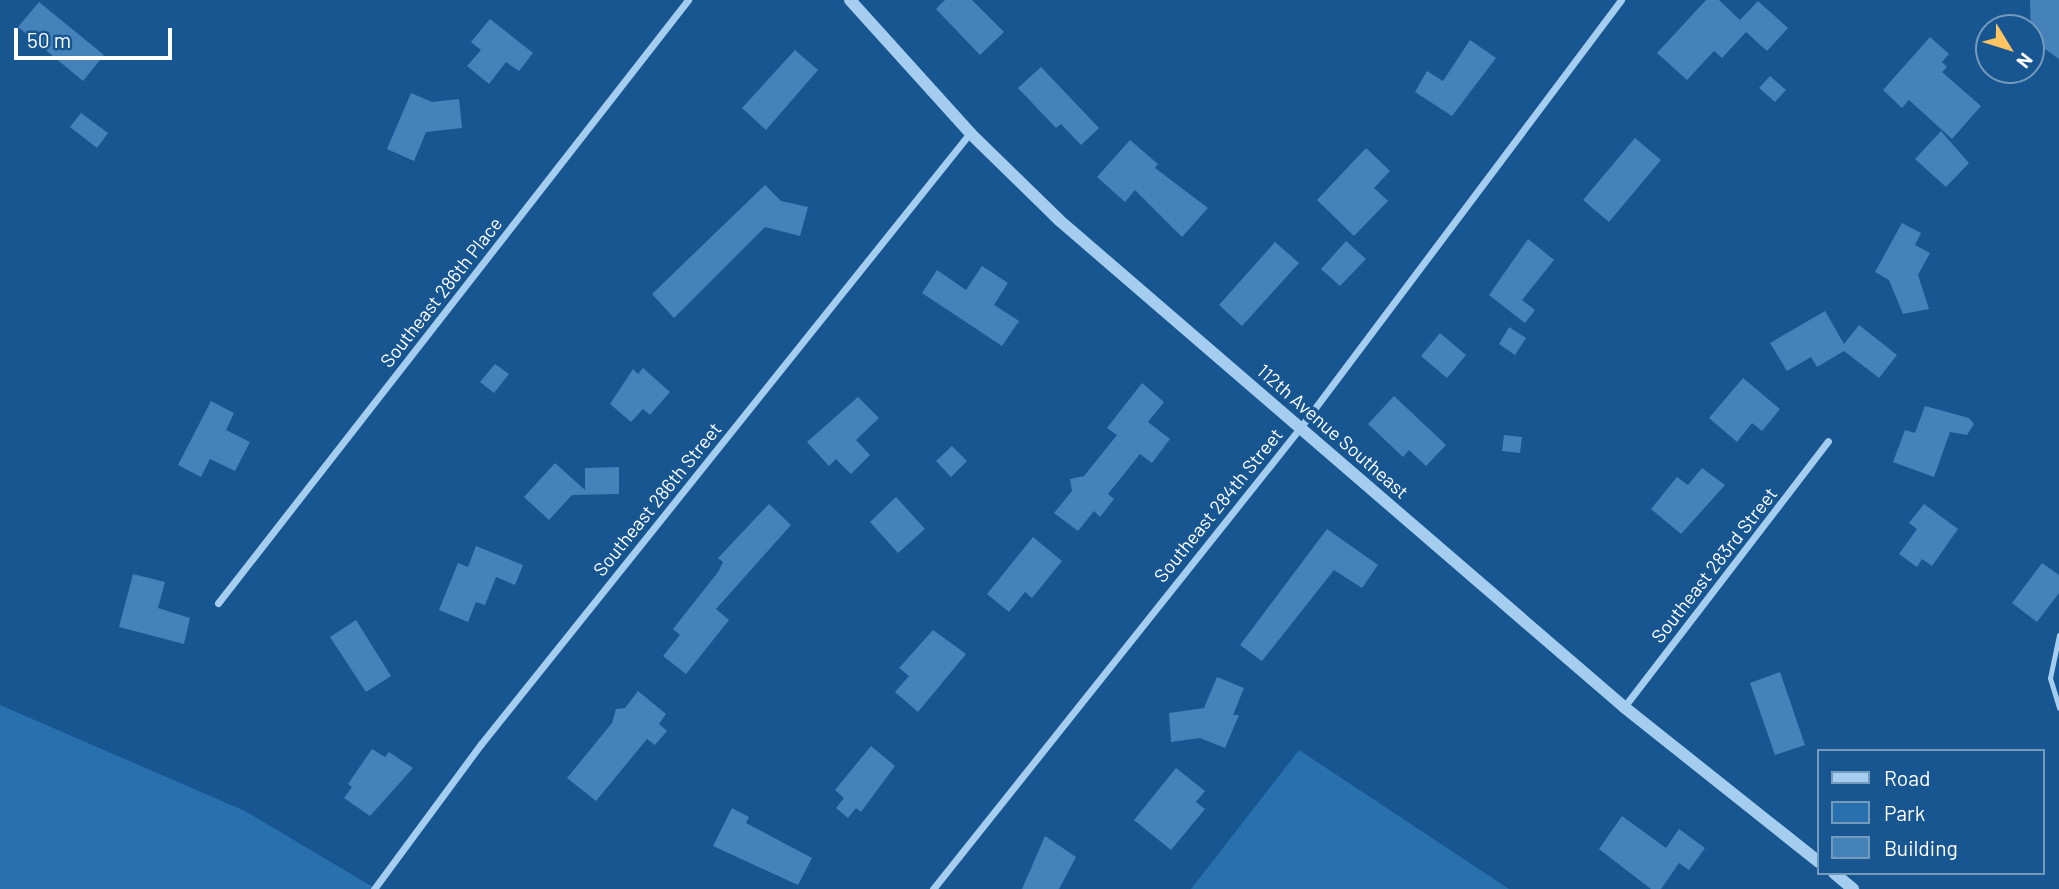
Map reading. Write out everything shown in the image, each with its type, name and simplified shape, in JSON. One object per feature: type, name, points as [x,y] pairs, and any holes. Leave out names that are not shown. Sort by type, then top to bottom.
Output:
[{"type":"street","name":"Southeast 286th Place","points":[[218,603],[688,0]]},
{"type":"street","name":"112th Avenue Southeast","points":[[850,0],[970,132],[1059,220],[1624,707],[1818,861]]},
{"type":"street","name":"Southeast 284th Street","points":[[933,889],[1300,428],[1621,0]]},
{"type":"street","name":"Southeast 286th Street","points":[[374,889],[481,744],[970,132]]},
{"type":"street","name":"Southeast 283rd Street","points":[[1624,707],[1828,441]]},
{"type":"street","points":[[1836,875],[1853,889]]},
{"type":"lane","points":[[2059,635],[2050,678],[2059,708]]},
{"type":"green space","points":[[0,705],[245,811],[376,889],[0,889]]},
{"type":"green space","points":[[1299,750],[1509,889],[1191,889]]},
{"type":"building","points":[[945,0],[972,0],[1004,32],[980,55],[936,9]]},
{"type":"building","points":[[1706,0],[1719,0],[1740,20],[1758,1],[1788,28],[1767,51],[1746,32],[1722,58],[1714,51],[1687,80],[1657,53]]},
{"type":"building","points":[[2030,0],[2059,0],[2059,59],[2045,49],[2045,14],[2030,14]]},
{"type":"building","points":[[39,2],[104,55],[83,81],[18,27]]},
{"type":"building","points":[[490,19],[533,53],[519,71],[506,62],[489,84],[467,66],[481,50],[471,42]]},
{"type":"building","points":[[1930,37],[1949,54],[1942,62],[1947,67],[1942,72],[1981,106],[1952,139],[1909,100],[1902,108],[1883,90]]},
{"type":"building","points":[[1470,40],[1496,58],[1452,116],[1415,92],[1427,71],[1443,81]]},
{"type":"building","points":[[795,50],[818,70],[766,130],[742,108]]},
{"type":"building","points":[[1041,67],[1099,128],[1081,145],[1061,124],[1056,128],[1018,88]]},
{"type":"building","points":[[1770,76],[1786,90],[1775,102],[1759,88]]},
{"type":"building","points":[[411,93],[432,102],[459,99],[462,128],[426,132],[414,161],[387,149]]},
{"type":"building","points":[[81,113],[108,133],[97,148],[70,127]]},
{"type":"building","points":[[1941,131],[1969,163],[1946,187],[1915,159]]},
{"type":"building","points":[[1635,138],[1661,160],[1609,222],[1583,200]]},
{"type":"building","points":[[1130,140],[1158,164],[1155,168],[1208,208],[1182,237],[1135,190],[1125,202],[1097,177]]},
{"type":"building","points":[[1366,148],[1390,171],[1374,188],[1388,201],[1354,236],[1317,200]]},
{"type":"building","points":[[765,185],[781,201],[808,207],[800,236],[765,227],[674,318],[652,294]]},
{"type":"building","points":[[1902,223],[1921,233],[1915,245],[1930,253],[1918,275],[1929,309],[1903,314],[1889,280],[1875,272]]},
{"type":"building","points":[[1528,239],[1554,260],[1522,300],[1535,310],[1525,323],[1489,295]]},
{"type":"building","points":[[1346,241],[1366,259],[1340,286],[1321,269]]},
{"type":"building","points":[[1275,242],[1299,263],[1242,326],[1219,305]]},
{"type":"building","points":[[982,266],[1008,283],[994,305],[1019,321],[1002,346],[922,293],[937,270],[966,290]]},
{"type":"building","points":[[1825,311],[1844,344],[1859,325],[1897,355],[1879,378],[1844,351],[1817,367],[1811,357],[1787,371],[1770,343]]},
{"type":"building","points":[[1509,327],[1526,338],[1515,355],[1499,344]]},
{"type":"building","points":[[1440,333],[1466,355],[1447,378],[1421,356]]},
{"type":"building","points":[[495,364],[509,374],[494,393],[480,382]]},
{"type":"building","points":[[643,368],[670,392],[650,415],[643,409],[631,422],[610,404],[633,369],[638,374]]},
{"type":"building","points":[[1743,378],[1780,409],[1762,431],[1752,423],[1737,442],[1709,418]]},
{"type":"building","points":[[1142,383],[1164,402],[1148,422],[1170,439],[1152,463],[1140,454],[1108,494],[1114,499],[1100,517],[1094,511],[1078,531],[1054,513],[1072,491],[1070,479],[1084,476],[1117,435],[1107,428]]},
{"type":"building","points":[[1394,396],[1446,445],[1426,466],[1409,450],[1403,457],[1368,424]]},
{"type":"building","points":[[858,397],[879,418],[856,440],[870,455],[851,474],[836,459],[829,466],[807,442]]},
{"type":"building","points":[[211,401],[234,413],[226,430],[250,442],[235,471],[210,459],[201,477],[178,465]]},
{"type":"building","points":[[1925,406],[1969,418],[1974,424],[1967,435],[1950,432],[1934,477],[1893,462],[1905,430],[1915,433]]},
{"type":"building","points":[[1504,435],[1522,437],[1520,453],[1502,451]]},
{"type":"building","points":[[952,446],[967,461],[951,477],[936,461]]},
{"type":"building","points":[[555,463],[585,490],[585,468],[619,467],[619,494],[572,495],[549,520],[524,497]]},
{"type":"building","points":[[1702,468],[1725,485],[1681,534],[1651,509],[1677,477],[1688,485]]},
{"type":"building","points":[[896,497],[925,529],[898,553],[870,522]]},
{"type":"building","points":[[769,504],[791,525],[716,609],[729,620],[686,674],[663,656],[680,635],[673,629],[718,572],[723,562],[718,558]]},
{"type":"building","points":[[1924,504],[1958,529],[1932,566],[1922,559],[1917,567],[1899,554],[1917,529],[1909,523]]},
{"type":"building","points":[[1327,529],[1378,565],[1362,588],[1334,570],[1262,661],[1240,645]]},
{"type":"building","points":[[1033,537],[1062,561],[1032,598],[1025,592],[1009,612],[987,594]]},
{"type":"building","points":[[476,546],[523,565],[515,585],[496,577],[485,605],[476,602],[468,622],[439,610],[458,563],[468,567]]},
{"type":"building","points":[[2042,563],[2059,575],[2059,593],[2037,622],[2012,603]]},
{"type":"building","points":[[133,574],[165,582],[158,608],[190,618],[184,644],[119,627]]},
{"type":"building","points":[[356,620],[391,676],[366,692],[330,637]]},
{"type":"building","points":[[933,630],[966,654],[918,712],[895,692],[909,676],[899,668]]},
{"type":"building","points":[[1780,672],[1805,745],[1775,755],[1750,683]]},
{"type":"building","points":[[1217,677],[1244,688],[1233,715],[1239,715],[1225,748],[1200,738],[1171,742],[1169,713],[1204,708]]},
{"type":"building","points":[[638,691],[666,714],[659,724],[667,731],[655,745],[647,739],[596,801],[567,778],[612,723],[616,709],[625,708]]},
{"type":"building","points":[[871,746],[895,766],[861,812],[856,808],[848,818],[836,808],[844,798],[835,790]]},
{"type":"building","points":[[372,749],[385,757],[389,752],[413,768],[370,816],[344,798],[352,787],[348,784]]},
{"type":"building","points":[[1176,768],[1205,791],[1196,802],[1205,809],[1171,850],[1134,820]]},
{"type":"building","points":[[732,808],[749,817],[746,823],[812,858],[798,885],[713,846]]},
{"type":"building","points":[[1622,816],[1666,848],[1679,829],[1705,848],[1689,870],[1679,863],[1661,889],[1651,889],[1599,849]]},
{"type":"building","points":[[1045,836],[1076,857],[1059,889],[1022,889]]}]
